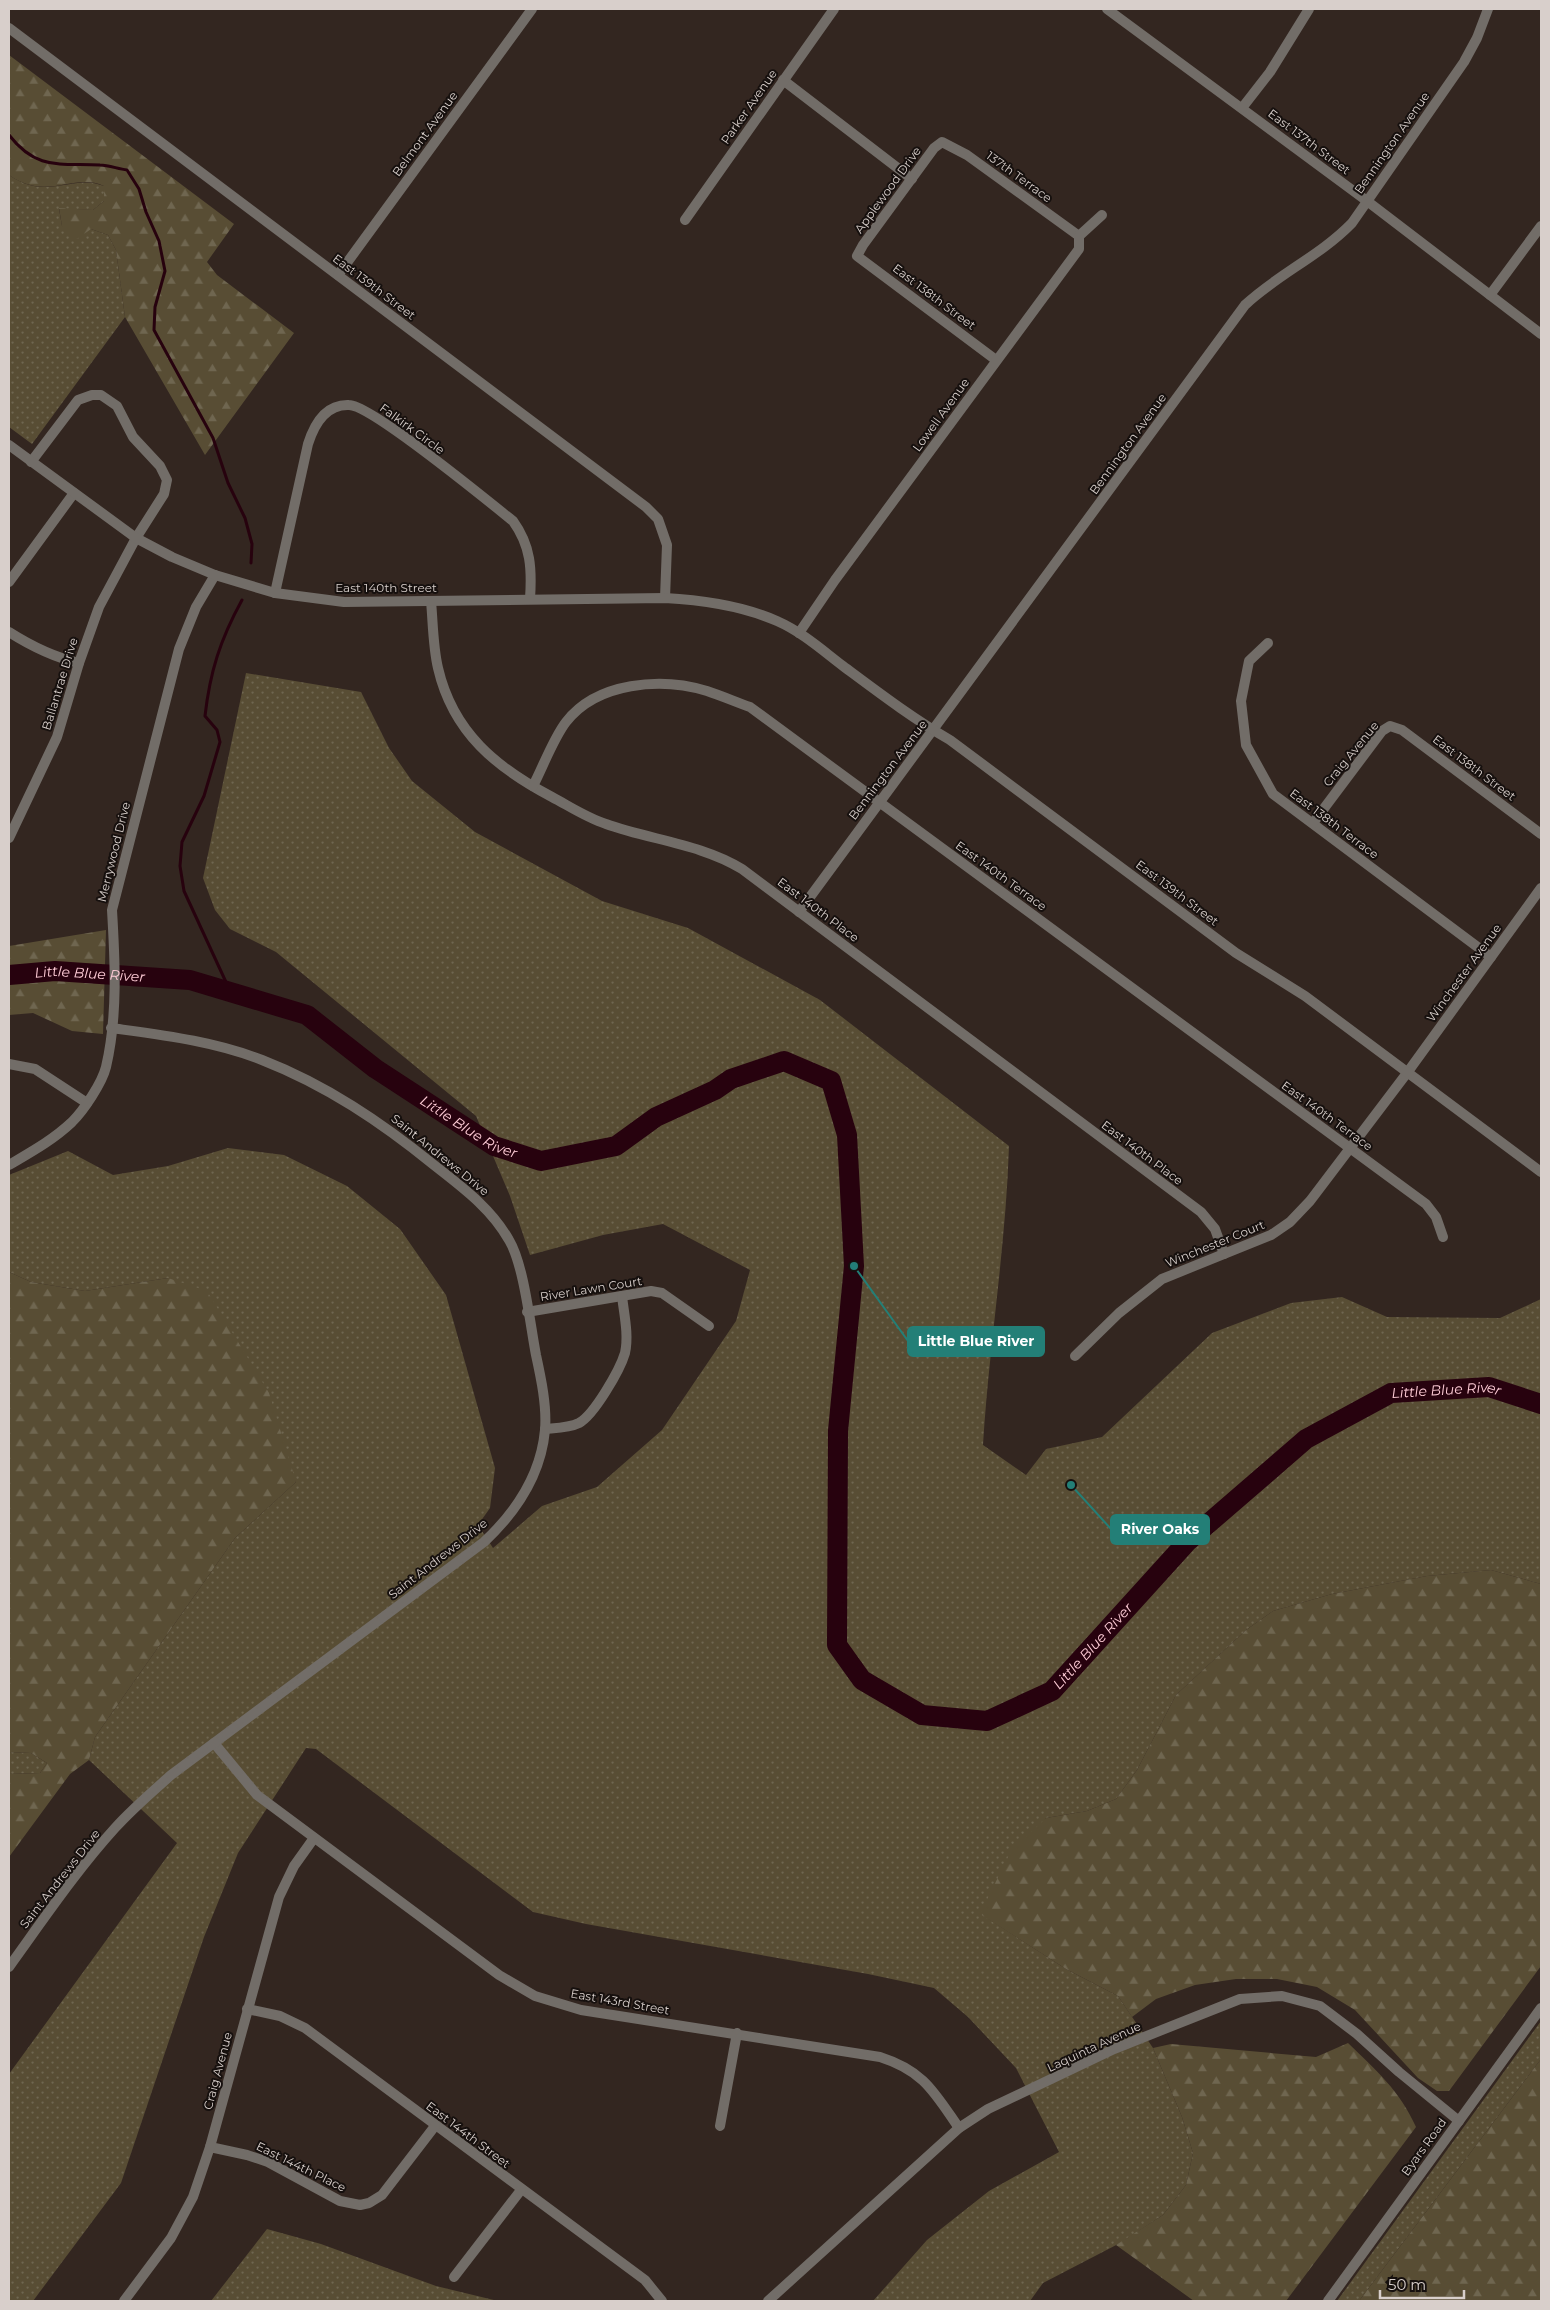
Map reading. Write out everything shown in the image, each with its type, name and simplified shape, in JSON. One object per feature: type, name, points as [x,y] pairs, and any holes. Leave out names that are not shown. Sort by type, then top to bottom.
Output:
[{"type":"street","name":"Belmont Avenue","points":[[338,275],[532,9]]},
{"type":"street","name":"Parker Avenue","points":[[685,220],[834,9]]},
{"type":"street","name":"East 137th Street","points":[[1107,9],[1121,13],[1242,108],[1541,334]]},
{"type":"street","points":[[1242,108],[1270,72],[1310,9]]},
{"type":"street","name":"Bennington Avenue","points":[[799,912],[1245,305],[1265,286],[1334,242],[1352,223],[1464,62],[1477,38],[1488,9]]},
{"type":"street","name":"East 139th Street","points":[[9,28],[646,507],[658,519],[667,544],[666,598]]},
{"type":"street","points":[[784,80],[912,179]]},
{"type":"street","name":"Applewood Drive","points":[[857,256],[934,148],[942,142]]},
{"type":"street","name":"137th Terrace","points":[[942,142],[968,155],[1079,236]]},
{"type":"street","name":"Lowell Avenue","points":[[799,633],[835,580],[1079,249],[1079,236],[1102,215]]},
{"type":"street","points":[[1490,295],[1541,226]]},
{"type":"street","name":"East 138th Street","points":[[857,256],[996,360]]},
{"type":"street","name":"Ballantrae Drive","points":[[9,838],[57,737],[78,663],[98,607],[136,538],[164,494],[167,480],[160,466],[133,437],[117,406],[101,395],[92,395],[78,400],[31,462]]},
{"type":"street","name":"Falkirk Circle","points":[[275,593],[308,444],[314,425],[329,411],[349,404],[376,416],[513,521],[523,534],[529,550],[532,570],[530,599]]},
{"type":"street","name":"East 140th Street","points":[[9,446],[136,538],[172,557],[215,576],[275,593],[344,602],[692,599],[747,611],[777,621],[799,633]]},
{"type":"street","points":[[9,582],[74,493]]},
{"type":"street","name":"Merrywood Drive","points":[[9,1165],[52,1139],[73,1120],[87,1103],[106,1068],[112,1028],[114,945],[112,910],[179,649],[196,607],[215,576]]},
{"type":"street","name":"East 140th Place","points":[[431,601],[438,668],[445,691],[456,714],[469,734],[490,757],[508,772],[605,824],[727,860],[1201,1212],[1215,1229],[1224,1254]]},
{"type":"street","points":[[9,632],[30,646],[62,660],[78,663]]},
{"type":"street","name":"East 139th Street","points":[[799,633],[911,717],[950,740],[1236,953],[1305,996],[1407,1074],[1541,1172]]},
{"type":"street","name":"East 138th Terrace","points":[[1268,643],[1249,661],[1241,701],[1246,744],[1273,794],[1490,957]]},
{"type":"street","name":"East 140th Terrace","points":[[533,786],[566,723],[583,705],[601,695],[647,685],[670,685],[706,691],[750,707],[1426,1204],[1436,1217],[1443,1237]]},
{"type":"street","name":"East 138th Street","points":[[1390,726],[1402,730],[1541,834]]},
{"type":"street","name":"Craig Avenue","points":[[1313,823],[1382,732],[1390,726]]},
{"type":"street","name":"Winchester Avenue","points":[[1407,1074],[1541,888]]},
{"type":"street","name":"Saint Andrews Drive","points":[[9,1967],[83,1865],[116,1827],[171,1775],[484,1542],[506,1521],[534,1475],[545,1430],[538,1366],[520,1270],[510,1241],[490,1211],[392,1131],[338,1096],[262,1060],[223,1047],[175,1036],[112,1028]]},
{"type":"street","points":[[9,1064],[35,1069],[87,1103]]},
{"type":"street","name":"Winchester Court","points":[[1075,1356],[1119,1313],[1162,1280],[1271,1236],[1290,1222],[1310,1201],[1407,1074]]},
{"type":"street","name":"River Lawn Court","points":[[527,1312],[651,1291],[662,1293],[709,1326]]},
{"type":"street","points":[[545,1430],[568,1427],[581,1422],[600,1400],[617,1373],[625,1352],[627,1335],[622,1296]]},
{"type":"street","name":"East 143rd Street","points":[[214,1743],[258,1795],[499,1975],[535,1996],[581,2010],[737,2033],[880,2057],[899,2063],[915,2072],[929,2085],[959,2128]]},
{"type":"street","name":"Craig Avenue","points":[[124,2301],[171,2238],[194,2197],[210,2147],[279,1897],[294,1866],[314,1838]]},
{"type":"street","name":"Laquinta Avenue","points":[[768,2301],[959,2128],[988,2109],[1114,2049],[1240,1998],[1282,1996],[1320,2006],[1357,2034],[1399,2072],[1459,2121]]},
{"type":"street","name":"Byars Road","points":[[1328,2301],[1541,2008]]},
{"type":"street","name":"East 144th Street","points":[[247,2009],[280,2016],[305,2028],[521,2190],[645,2280],[662,2301]]},
{"type":"street","points":[[720,2126],[737,2033]]},
{"type":"street","name":"East 144th Place","points":[[210,2147],[247,2155],[268,2162],[340,2201],[360,2205],[369,2203],[382,2195],[435,2126]]},
{"type":"street","points":[[454,2277],[521,2190]]},
{"type":"green space","points":[[9,55],[234,224],[207,262],[217,275],[294,333],[205,455],[125,317],[116,250],[108,235],[91,229],[77,239],[62,226],[59,208],[93,210],[104,201],[104,186],[82,182],[48,187],[36,186],[23,183],[9,175]]},
{"type":"green space","points":[[9,175],[23,183],[36,186],[48,187],[92,183],[104,186],[104,201],[93,210],[59,209],[62,226],[91,229],[108,235],[116,250],[125,317],[32,444],[9,427]]},
{"type":"green space","points":[[246,673],[361,692],[389,748],[412,781],[475,832],[602,901],[688,928],[820,1000],[1009,1146],[1005,1221],[983,1445],[1026,1475],[1046,1449],[1102,1437],[1212,1333],[1291,1303],[1342,1297],[1387,1317],[1500,1318],[1541,1299],[1541,1584],[1491,1570],[1427,1576],[1332,1594],[1273,1611],[1246,1630],[1176,1695],[1137,1770],[1116,1799],[1087,1811],[1046,1818],[981,1914],[1066,1969],[1118,1996],[1153,2048],[1182,2117],[1193,2153],[1186,2185],[1163,2215],[1122,2242],[1043,2283],[1030,2301],[873,2301],[927,2240],[989,2191],[1059,2152],[1016,2068],[968,2017],[934,1988],[868,1974],[586,1924],[533,1912],[316,1749],[306,1748],[238,1853],[204,1937],[121,2183],[33,2301],[9,2301],[9,2074],[177,1843],[89,1760],[95,1737],[235,1538],[296,1482],[168,1278],[85,1291],[31,1282],[9,1272],[9,1175],[68,1151],[113,1175],[168,1166],[228,1148],[284,1155],[347,1186],[400,1229],[446,1295],[495,1468],[490,1508],[478,1525],[493,1548],[542,1506],[597,1487],[662,1430],[736,1321],[750,1270],[663,1224],[603,1235],[530,1255],[510,1196],[476,1116],[276,952],[230,929],[215,910],[203,878]]},
{"type":"green space","points":[[106,930],[103,1034],[72,1031],[33,1013],[9,1015],[9,946]]},
{"type":"green space","points":[[9,1272],[31,1282],[85,1291],[168,1278],[207,1291],[269,1393],[296,1482],[235,1538],[95,1737],[89,1760],[70,1774],[9,1857],[9,1774],[40,1773],[47,1763],[31,1753],[9,1752]]},
{"type":"green space","points":[[1491,1570],[1541,1584],[1541,1966],[1449,2091],[1437,2091],[1418,2078],[1355,2010],[1317,1987],[1277,1979],[1236,1979],[1195,1985],[1156,1999],[1132,2017],[1118,1996],[1066,1969],[980,1914],[1011,1851],[1046,1818],[1087,1811],[1116,1799],[1137,1770],[1176,1695],[1246,1630],[1273,1611],[1332,1594],[1427,1576]]},
{"type":"green space","points":[[9,1752],[31,1753],[47,1763],[40,1773],[9,1774]]},
{"type":"green space","points":[[1541,2021],[1541,2059],[1359,2301],[1337,2301]]},
{"type":"green space","points":[[1348,2043],[1378,2072],[1395,2092],[1403,2102],[1416,2127],[1286,2301],[1194,2301],[1116,2245],[1163,2215],[1186,2185],[1193,2153],[1182,2117],[1153,2048],[1171,2044],[1316,2057]]},
{"type":"green space","points":[[1541,2059],[1541,2301],[1359,2301]]},
{"type":"green space","points":[[267,2229],[321,2244],[436,2286],[498,2301],[211,2301]]},
{"type":"waterway","points":[[9,135],[29,155],[50,163],[103,165],[127,170],[139,189],[146,212],[159,241],[165,271],[155,307],[154,330],[213,438],[228,483],[245,518],[252,544],[251,563]]},
{"type":"waterway","points":[[231,993],[184,891],[180,866],[182,842],[204,796],[220,742],[217,730],[205,716],[213,671],[222,643],[242,600]]},
{"type":"waterway","name":"Little Blue River","points":[[9,975],[55,971],[190,980],[307,1015],[376,1069],[494,1146],[541,1161],[616,1146],[656,1117],[715,1090],[731,1079],[784,1061],[831,1081],[847,1135],[854,1266],[838,1431],[837,1645],[862,1680],[922,1715],[987,1721],[1052,1691],[1187,1542],[1306,1439],[1391,1393],[1489,1387],[1541,1404]]},
{"type":"place","name":"Little Blue River","points":[[854,1266]]},
{"type":"place","name":"River Oaks","points":[[1071,1485]]}]
